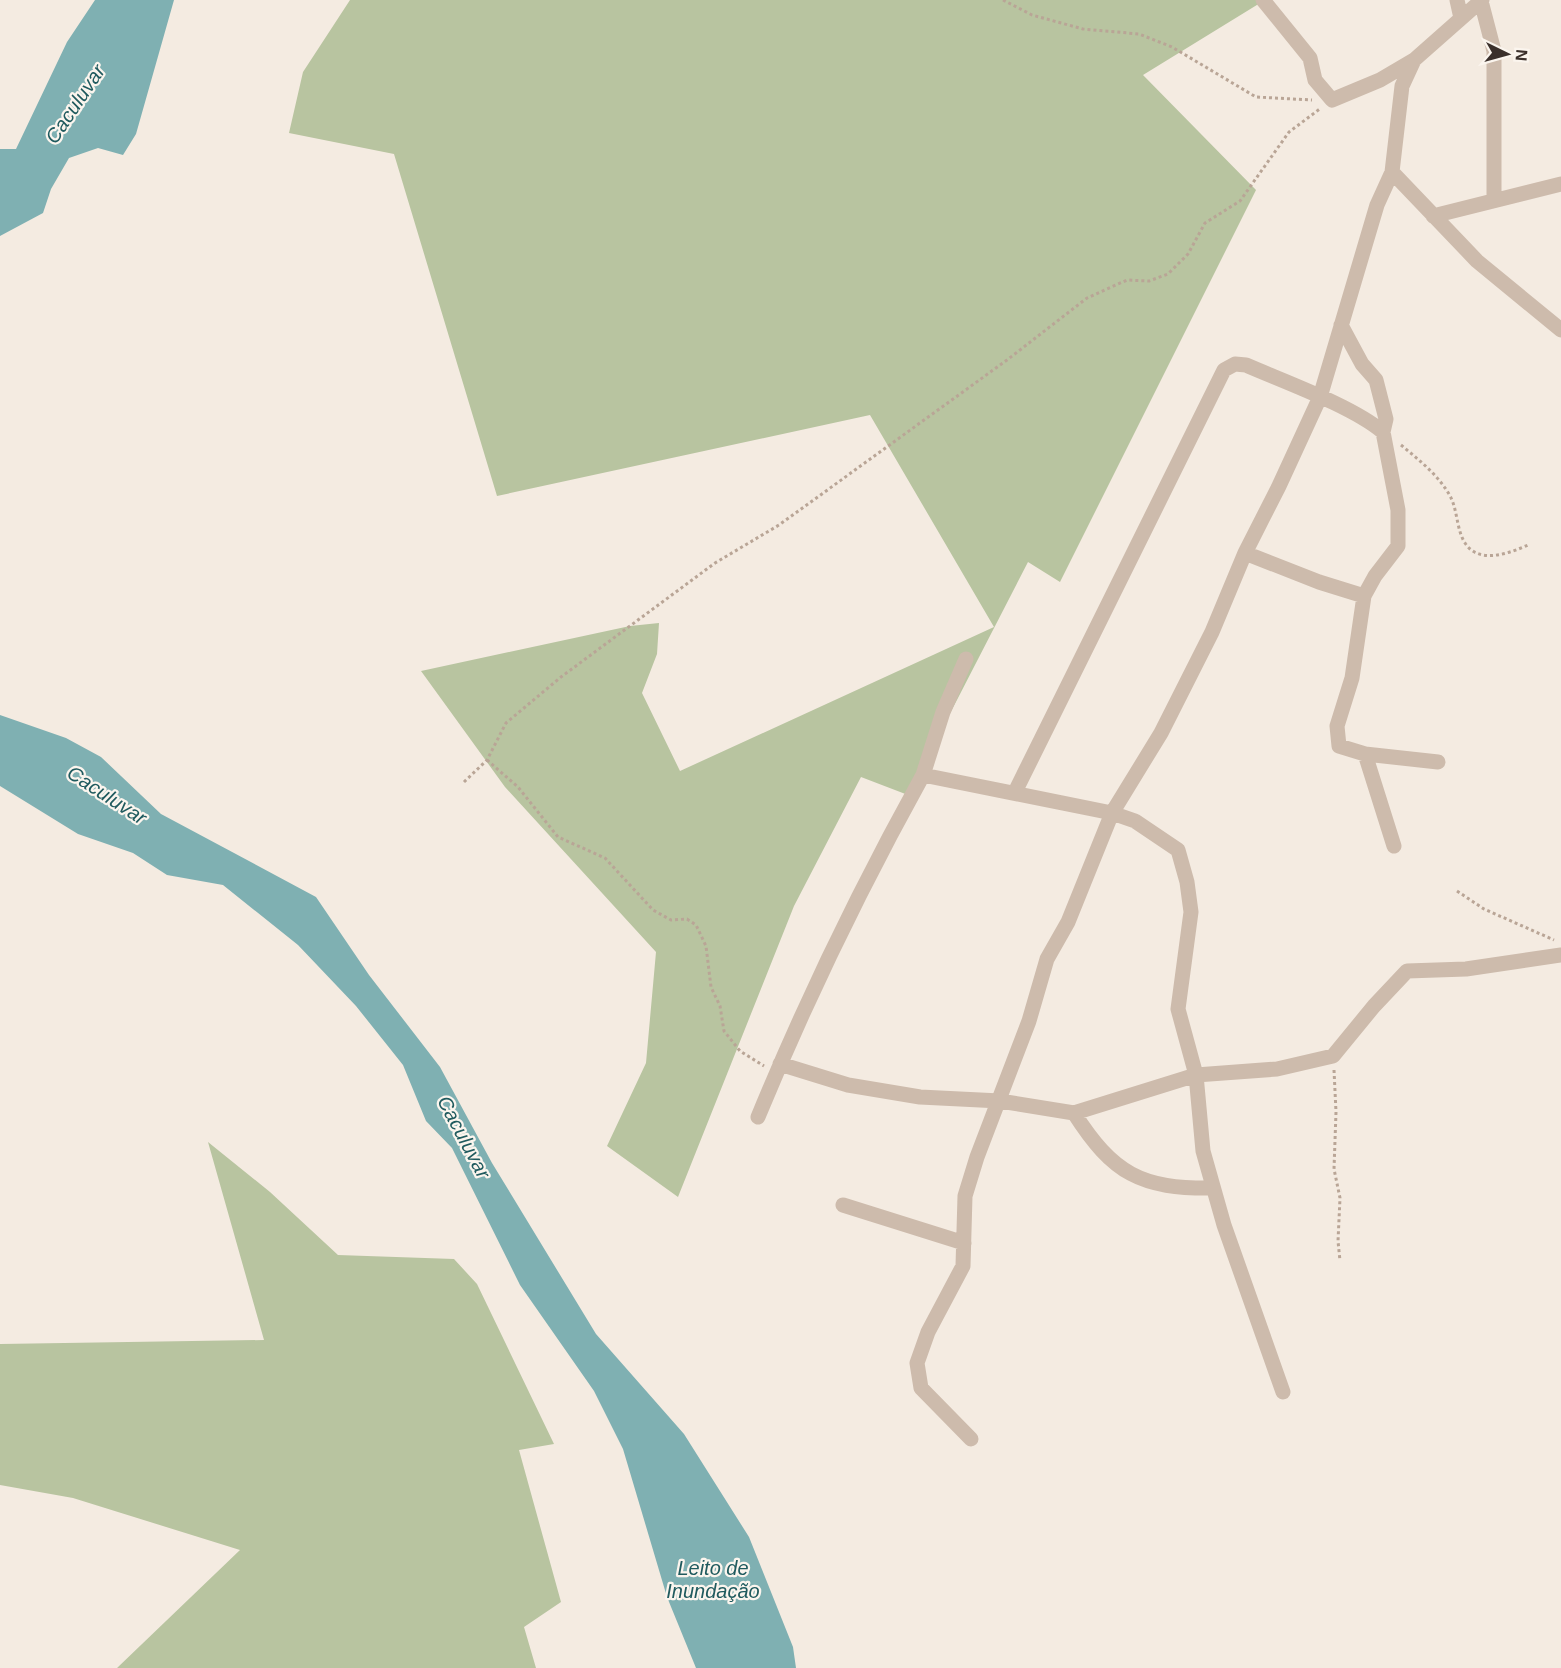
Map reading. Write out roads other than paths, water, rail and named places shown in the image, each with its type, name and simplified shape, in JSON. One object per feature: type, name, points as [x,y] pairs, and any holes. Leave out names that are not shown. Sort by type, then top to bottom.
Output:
[{"type":"street","points":[[1263,0],[1310,58],[1315,80],[1332,100],[1380,80],[1414,60],[1482,0],[1494,51],[1494,199]]},
{"type":"street","points":[[1457,0],[1461,18]]},
{"type":"street","points":[[971,1439],[921,1388],[917,1363],[928,1332],[963,1266],[965,1196],[977,1156],[1029,1021],[1047,959],[1068,922],[1112,813],[1161,733],[1212,632],[1245,553],[1320,398],[1377,205],[1392,172],[1402,86],[1414,60]]},
{"type":"street","points":[[1392,172],[1477,261],[1561,330]]},
{"type":"street","points":[[1433,216],[1561,184]]},
{"type":"street","points":[[1341,325],[1362,364],[1376,380],[1386,419],[1383,432],[1398,510],[1398,546],[1375,576],[1364,596],[1352,678],[1336,735],[1339,746],[1365,754],[1438,762]]},
{"type":"street","points":[[1015,792],[1224,370],[1235,364],[1246,365],[1374,424],[1383,432]]},
{"type":"street","points":[[1245,553],[1319,582],[1364,596]]},
{"type":"street","points":[[758,1117],[847,916],[923,775],[943,712],[966,659]]},
{"type":"street","points":[[1365,754],[1394,846]]},
{"type":"street","points":[[923,775],[1015,792],[1072,807],[1112,813],[1135,821],[1178,849],[1187,882],[1191,912],[1179,1009],[1196,1075],[1203,1151],[1224,1225],[1283,1392]]},
{"type":"street","points":[[779,1067],[848,1085],[920,1097],[1000,1101],[1074,1113],[1196,1075],[1277,1069],[1333,1056],[1374,1006],[1407,971],[1466,969],[1561,955]]},
{"type":"street","points":[[1074,1113],[1093,1143],[1118,1166],[1144,1182],[1185,1188],[1214,1188]]},
{"type":"street","points":[[843,1205],[964,1243]]},
{"type":"water","name":"Caculuvar","points":[[95,0],[174,0],[136,134],[123,155],[98,148],[69,158],[51,189],[43,213],[0,236],[0,149],[16,149],[67,42]]},
{"type":"water","name":"Leito de Inundação","points":[[0,715],[66,738],[101,757],[161,814],[316,897],[369,975],[440,1067],[492,1163],[596,1334],[684,1434],[749,1537],[793,1647],[796,1668],[696,1668],[667,1597],[623,1449],[594,1391],[520,1285],[452,1148],[426,1121],[403,1065],[356,1006],[298,945],[223,885],[167,875],[133,853],[78,834],[0,786]]}]
